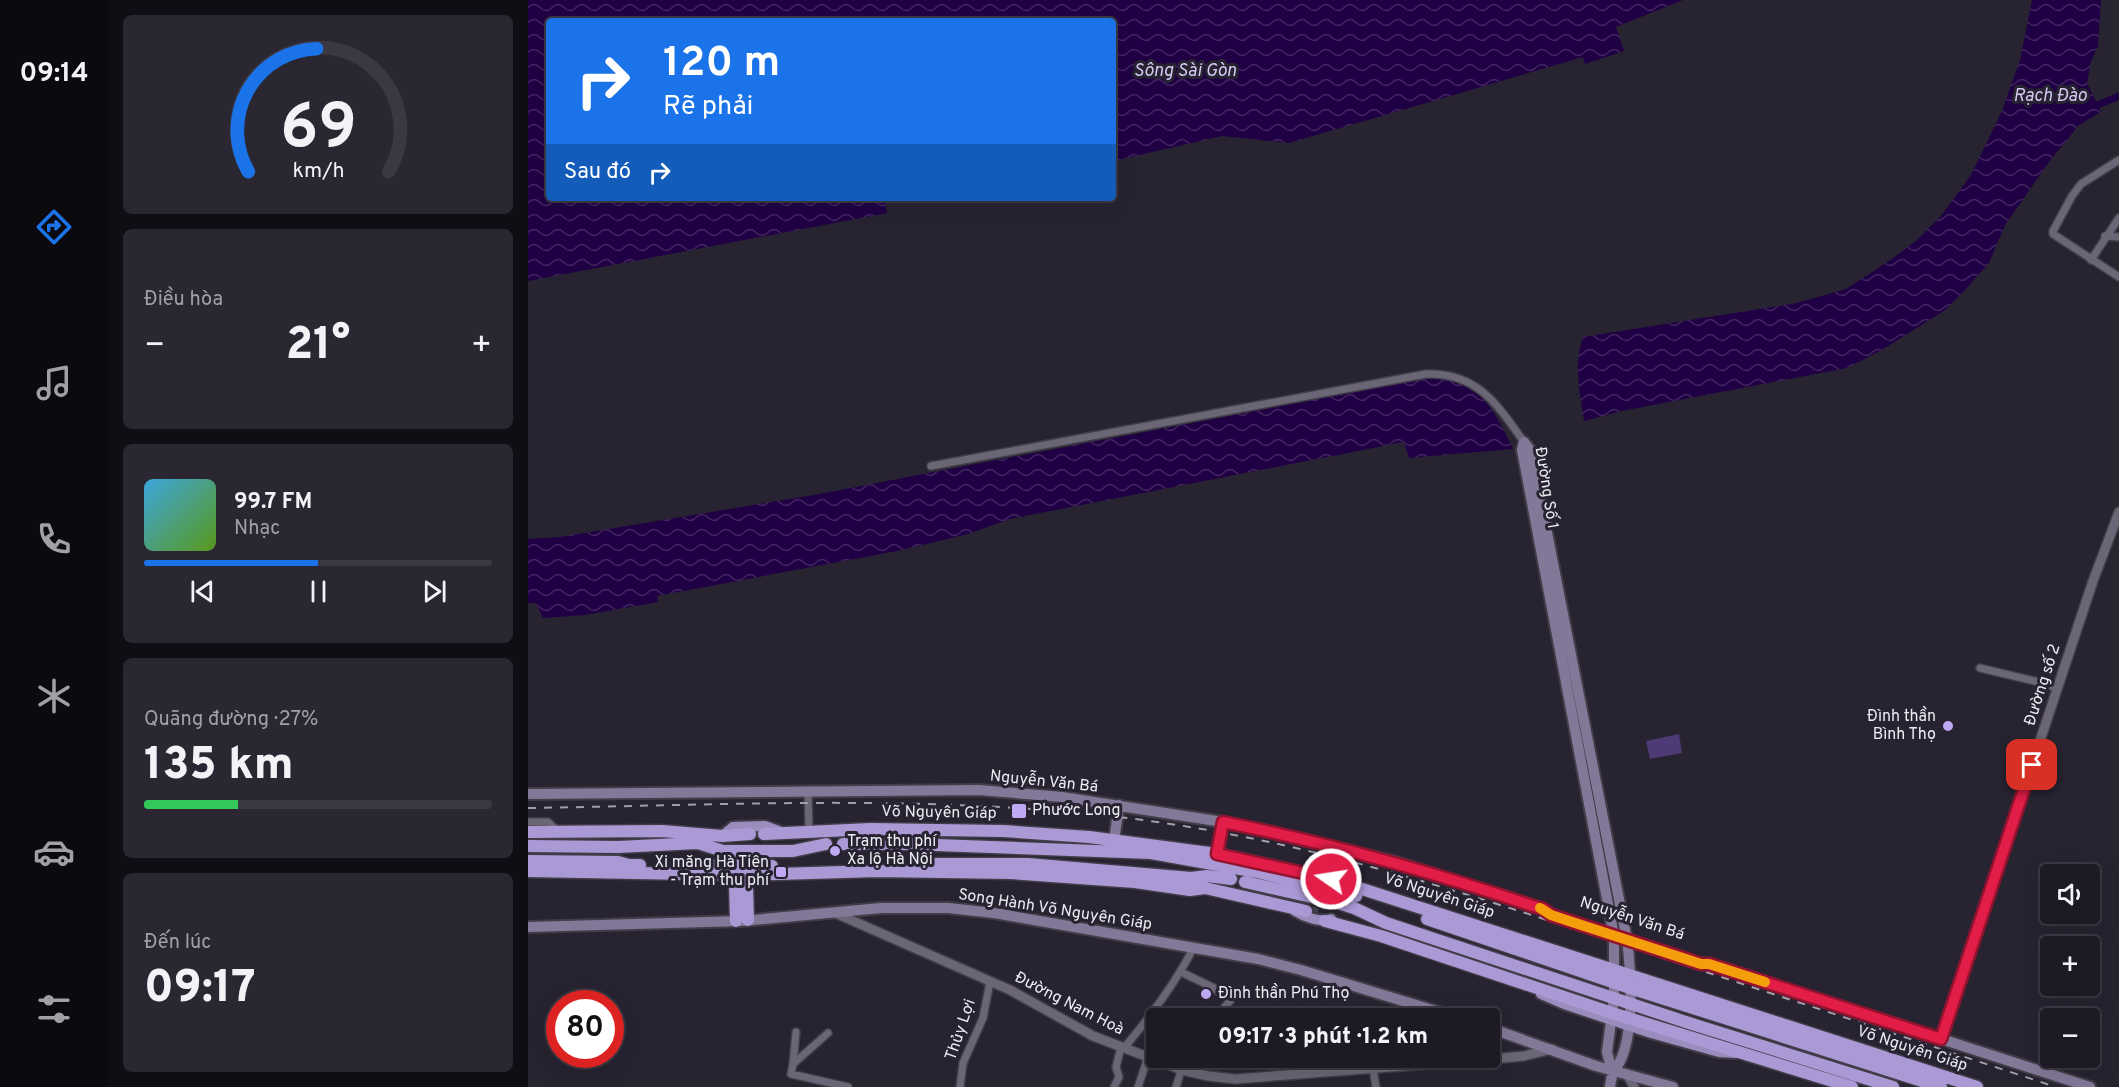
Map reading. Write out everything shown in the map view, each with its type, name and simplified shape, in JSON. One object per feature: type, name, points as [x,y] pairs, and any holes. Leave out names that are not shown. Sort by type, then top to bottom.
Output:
[{"type":"highway","name":"Võ Nguyên Giáp","points":[[765,834],[870,829],[1003,831],[1089,837],[1113,846],[1257,872],[1332,890],[1615,976]]},
{"type":"highway","points":[[870,829],[909,843]]},
{"type":"highway","name":"Võ Nguyên Giáp","points":[[528,832],[662,831],[722,836],[750,834]]},
{"type":"highway","points":[[662,831],[691,843],[723,851],[793,851],[826,844]]},
{"type":"highway","points":[[528,846],[618,847],[691,843],[722,836]]},
{"type":"highway","name":"Võ Nguyên Giáp","points":[[843,844],[1167,847],[1217,854],[1331,879],[1615,976]]},
{"type":"highway","points":[[1151,854],[1167,847]]},
{"type":"highway","points":[[528,861],[618,862],[654,869],[742,875],[877,871],[1011,873],[1135,882],[1190,890],[1204,888],[1306,911]]},
{"type":"highway","points":[[528,871],[618,872],[726,866],[1028,864],[1191,878],[1207,876],[1231,879]]},
{"type":"highway","points":[[618,872],[629,865]]},
{"type":"highway","points":[[726,866],[742,875],[747,885],[742,920]]},
{"type":"highway","points":[[742,875],[759,866]]},
{"type":"highway","points":[[1191,878],[1204,888]]},
{"type":"highway","points":[[1245,882],[1354,908],[1386,923],[1674,1019],[1893,1087]]},
{"type":"highway","points":[[1327,918],[1374,924],[1386,923]]},
{"type":"highway","points":[[1327,918],[1612,1016],[1691,1036],[1852,1087]]},
{"type":"highway","points":[[1615,976],[1630,982]]},
{"type":"highway","name":"Võ Nguyên Giáp","points":[[1630,982],[1941,1087]]},
{"type":"highway","name":"Võ Nguyên Giáp","points":[[1630,982],[1977,1087]]},
{"type":"highway","points":[[1629,1021],[1645,1009]]},
{"type":"highway","points":[[1674,1019],[1691,1036]]},
{"type":"main road","name":"Đường Số 1","points":[[1524,442],[1522,450],[1524,462],[1614,932],[1614,999],[1606,1052],[1612,1071]]},
{"type":"main road","name":"Đường Số 1","points":[[1524,442],[1531,450],[1626,936],[1630,982],[1629,1021],[1622,1057],[1612,1071]]},
{"type":"main road","name":"Nguyễn Văn Bá","points":[[528,794],[989,790],[1119,805],[1223,822],[1381,858],[1543,909],[1553,909],[1701,964],[1709,964],[2090,1087]]},
{"type":"main road","points":[[1113,846],[1119,805]]},
{"type":"main road","points":[[1217,854],[1223,822]]},
{"type":"main road","name":"Võ Nguyên Giáp","points":[[722,836],[733,826],[765,826],[784,833]]},
{"type":"main road","name":"Song Hành Võ Nguyên Giáp","points":[[528,927],[742,920],[903,907],[971,910],[1194,947],[1301,970],[1426,1008]]},
{"type":"main road","points":[[1290,907],[1302,915],[1327,918]]},
{"type":"main road","points":[[1629,1021],[1719,1053],[1741,1052]]},
{"type":"main road","points":[[1500,1032],[1612,1071],[1673,1087]]},
{"type":"main road","points":[[1610,1087],[1612,1071]]},
{"type":"street","points":[[2119,160],[2081,184],[2053,231],[2053,234],[2119,277]]},
{"type":"street","points":[[2091,260],[2119,218]]},
{"type":"street","points":[[2105,236],[2119,237]]},
{"type":"street","points":[[931,466],[1426,374],[1442,373],[1470,381],[1501,409],[1524,442]]},
{"type":"street","name":"Đường số 2","points":[[1941,1039],[2093,581],[2119,512]]},
{"type":"street","points":[[1980,668],[2047,684],[2058,689]]},
{"type":"street","points":[[808,790],[809,832]]},
{"type":"street","points":[[528,822],[548,822],[560,832]]},
{"type":"street","name":"Đường Nam Hoà","points":[[834,913],[1010,990],[1093,1036],[1146,1056]]},
{"type":"street","points":[[1114,1087],[1119,1077],[1116,1067],[1122,1048],[1161,1004],[1194,947]]},
{"type":"street","points":[[1181,972],[1214,988],[1230,1001],[1225,1008]]},
{"type":"street","name":"Thủy Lợi","points":[[960,1087],[963,1063],[983,1018],[990,982]]},
{"type":"street","points":[[796,1032],[791,1074],[848,1087]]},
{"type":"street","points":[[793,1064],[828,1033]]},
{"type":"street","name":"Đường Nam Hoà","points":[[1500,1057],[1524,1056],[1552,1049]]},
{"type":"street","points":[[1138,1087],[1146,1063]]},
{"type":"street","name":"Đường Nam Hoà","points":[[1178,1068],[1208,1076],[1235,1079],[1376,1068]]},
{"type":"street","points":[[1314,1068],[1315,1072]]},
{"type":"street","points":[[1372,1069],[1376,1087]]},
{"type":"street","points":[[1176,1087],[1182,1070]]},
{"type":"street","points":[[1626,1074],[1634,1087]]},
{"type":"shaded area","points":[[1679,734],[1682,753],[1650,759],[1646,741]]},
{"type":"water","name":"Sông Sài Gòn","points":[[528,0],[1683,0],[1616,27],[1624,51],[1585,64],[1583,57],[1289,143],[1222,136],[1116,160],[1116,18],[546,18],[546,201],[885,201],[887,213],[528,281]]},
{"type":"water","name":"Rạch Đào","points":[[2032,0],[2101,0],[2098,46],[2091,61],[2087,83],[2101,112],[2079,125],[2049,162],[2005,225],[1989,263],[1944,311],[1880,351],[1847,368],[1622,411],[1584,421],[1578,368],[1583,337],[1797,303],[1846,289],[1917,240],[1941,216],[1971,175],[2002,111],[2020,60]]},
{"type":"water","points":[[1427,376],[1453,379],[1475,391],[1491,408],[1513,449],[1409,458],[1404,442],[1010,519],[968,534],[897,551],[657,596],[658,602],[585,615],[543,618],[536,603],[528,603],[528,539],[560,537],[814,495],[1344,394]]},
{"type":"waterway","points":[[2098,105],[2119,96]]},
{"type":"tunnel","points":[[1306,911],[1321,915]]},
{"type":"railway","points":[[528,808],[761,803],[917,804],[1072,812],[1212,831],[1333,857],[1451,890],[2056,1087]]},
{"type":"slow traffic","points":[[1540,908],[1551,915],[1572,922],[1701,964],[1709,964],[1765,982]]},
{"type":"place","name":"Đình thần Bình Thọ","points":[[1948,726]]},
{"type":"place","name":"Phước Long","points":[[1019,811]]},
{"type":"place","name":"Trạm thu phí Xa lộ Hà Nội","points":[[835,851]]},
{"type":"place","name":"Xi măng Hà Tiên - Trạm thu phí","points":[[781,872]]},
{"type":"place","name":"Đình thần Phú Thọ","points":[[1206,994]]},
{"type":"route","points":[[1331,879],[1217,854],[1223,822],[1371,855],[1413,867],[1701,964],[1709,964],[1941,1039],[2032,765]]}]
